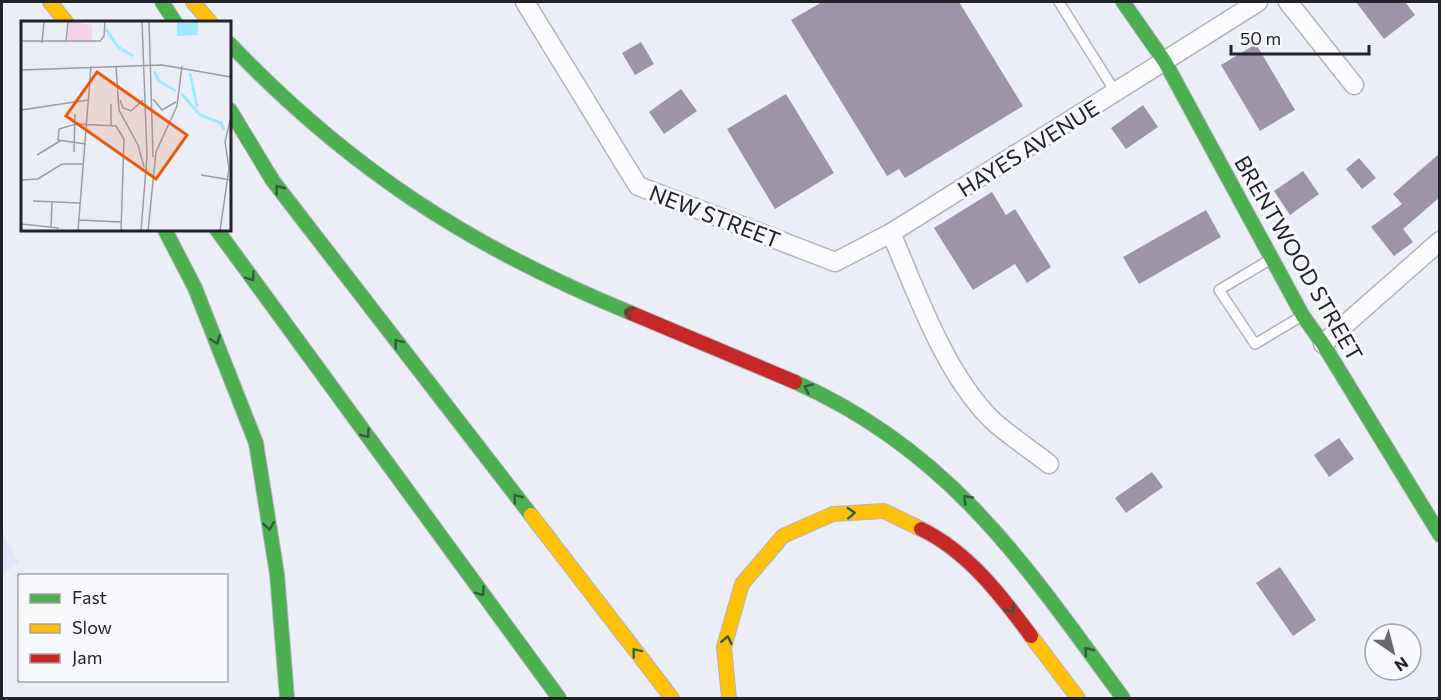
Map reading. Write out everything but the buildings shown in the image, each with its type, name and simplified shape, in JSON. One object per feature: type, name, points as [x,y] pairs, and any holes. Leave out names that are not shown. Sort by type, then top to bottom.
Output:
[{"type":"main road","points":[[45,2],[55,21]]},
{"type":"main road","points":[[50,2],[65,21]]},
{"type":"main road","points":[[162,2],[174,21]]},
{"type":"main road","points":[[194,2],[209,21]]},
{"type":"main road","name":"BRENTWOOD STREET","points":[[1123,2],[1165,62],[1303,316],[1323,344],[1440,535]]},
{"type":"main road","points":[[231,45],[300,115],[341,149],[388,186],[450,226],[514,261],[585,294],[827,397],[877,424],[920,456],[965,498],[1004,540],[1123,699]]},
{"type":"main road","points":[[231,112],[273,181],[672,699]]},
{"type":"main road","points":[[166,231],[195,288],[256,442],[277,574],[287,699]]},
{"type":"main road","points":[[218,231],[559,699]]},
{"type":"main road","points":[[729,699],[724,647],[742,584],[783,536],[833,514],[884,511],[938,537],[995,588],[1078,699]]},
{"type":"street","name":"NEW STREET","points":[[525,2],[638,186],[835,262],[891,233]]},
{"type":"street","name":"HAYES AVENUE","points":[[891,233],[1258,2]]},
{"type":"street","points":[[1288,2],[1354,85]]},
{"type":"street","points":[[891,233],[929,324],[959,377],[990,418],[1049,464]]},
{"type":"street","points":[[1323,344],[1440,241]]},
{"type":"lane","points":[[1059,2],[1116,93]]},
{"type":"lane","points":[[1271,259],[1219,290],[1255,344],[1303,316]]},
{"type":"shaded area","points":[[2,533],[20,563],[2,574]]},
{"type":"traffic: fast","points":[[162,2],[174,21]]},
{"type":"traffic: fast","points":[[1123,2],[1165,62],[1303,316],[1323,344],[1440,535]]},
{"type":"traffic: fast","points":[[231,45],[320,130],[367,167],[416,201],[518,261],[631,313]]},
{"type":"traffic: fast","points":[[231,112],[273,181],[531,515]]},
{"type":"traffic: fast","points":[[166,231],[195,288],[256,443],[277,574],[287,698]]},
{"type":"traffic: fast","points":[[218,231],[559,698]]},
{"type":"traffic: fast","points":[[795,382],[850,410],[898,442],[942,478],[981,516],[1018,558],[1123,698]]},
{"type":"traffic: slow","points":[[50,2],[65,21]]},
{"type":"traffic: slow","points":[[193,2],[209,21]]},
{"type":"traffic: slow","points":[[729,698],[724,647],[742,584],[783,536],[833,514],[884,511],[921,529]]},
{"type":"traffic: slow","points":[[531,515],[672,698]]},
{"type":"traffic: slow","points":[[1031,636],[1078,698]]},
{"type":"traffic: jam","points":[[631,313],[795,382]]},
{"type":"traffic: jam","points":[[921,529],[953,549],[982,575],[1031,636]]}]
